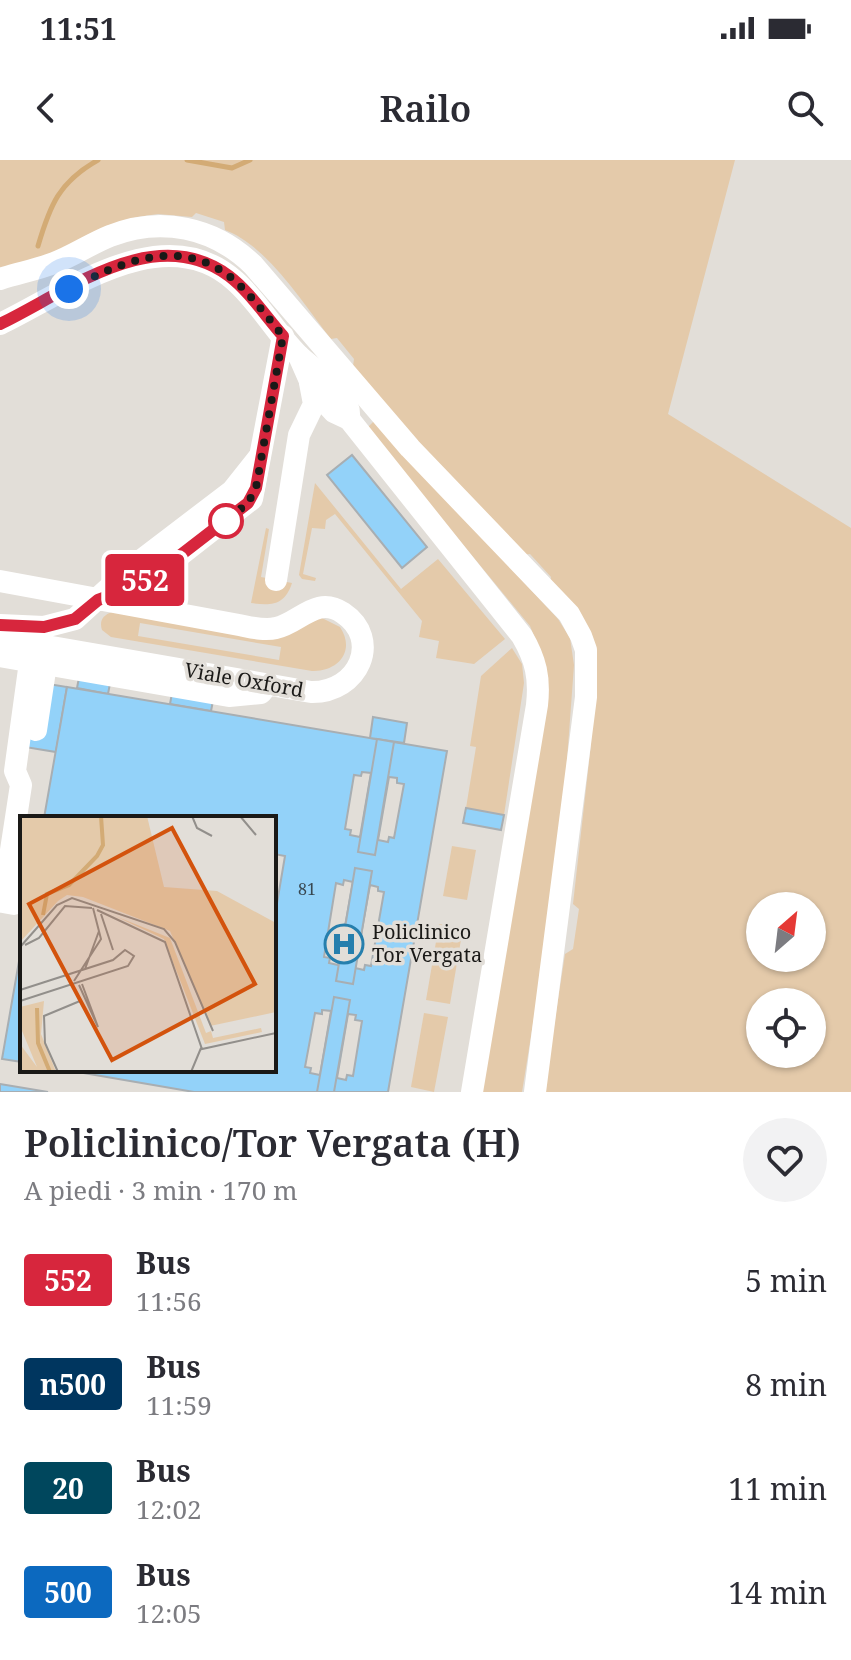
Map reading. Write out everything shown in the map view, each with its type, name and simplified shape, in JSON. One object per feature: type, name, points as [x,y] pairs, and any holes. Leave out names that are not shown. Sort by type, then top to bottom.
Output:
[{"type":"lane","points":[[0,279],[53,263],[120,233],[149,226],[192,230],[232,247],[253,265],[419,458],[551,594],[573,621],[586,650],[586,697],[535,1092]]},
{"type":"lane","points":[[0,324],[113,267],[140,258],[163,256],[199,261],[225,273],[241,287],[299,356],[326,379],[343,411]]},
{"type":"lane","points":[[0,625],[33,628],[54,626],[75,619],[98,600],[156,574],[252,499],[283,336]]},
{"type":"lane","points":[[276,580],[297,443],[315,399],[299,356]]},
{"type":"lane","points":[[310,381],[343,411],[522,636],[537,671],[538,691],[531,745],[472,1092]]},
{"type":"lane","points":[[309,416],[343,411]]},
{"type":"lane","points":[[98,600],[113,569],[137,546],[203,494],[260,456]]},
{"type":"lane","name":"Viale Oxford","points":[[0,581],[264,628],[283,626],[310,609],[324,607],[340,611],[353,623],[360,638],[361,656],[356,672],[344,685],[317,692],[0,638]]},
{"type":"lane","points":[[0,656],[229,696],[261,693],[268,685]]},
{"type":"lane","points":[[28,816],[33,785],[29,775],[38,663]]},
{"type":"lane","points":[[20,865],[14,904],[3,902],[21,785],[15,771],[38,663]]},
{"type":"shaded area","points":[[0,160],[735,160],[668,414],[851,528],[851,1092],[544,1092],[565,954],[573,949],[579,909],[573,904],[591,744],[594,650],[550,582],[551,577],[530,554],[522,555],[406,430],[353,366],[354,359],[337,338],[331,339],[270,262],[241,238],[225,230],[224,222],[196,213],[192,217],[158,214],[137,217],[106,226],[39,263],[0,267]]},
{"type":"shaded area","points":[[374,421],[558,619],[570,638],[574,665],[560,856],[522,1092],[478,1092],[542,656],[530,626],[367,428]]},
{"type":"shaded area","points":[[315,483],[401,589],[438,559],[505,639],[474,664],[436,658],[439,641],[419,637],[422,621],[335,514],[326,520],[325,529],[312,528],[303,574],[316,578],[315,581],[302,579],[299,575]]},
{"type":"shaded area","points":[[266,528],[269,529],[261,577],[292,583],[286,596],[277,602],[251,603]]},
{"type":"shaded area","points":[[109,613],[305,623],[322,618],[340,627],[346,644],[345,652],[337,664],[312,671],[111,637],[101,627],[102,619]],"holes":[[[140,623],[281,647],[279,660],[138,636]]]},
{"type":"shaded area","points":[[512,648],[522,664],[524,683],[504,815],[466,808],[476,747],[470,746],[481,676]]},
{"type":"shaded area","points":[[452,846],[476,850],[467,900],[443,896]]},
{"type":"shaded area","points":[[439,924],[463,928],[450,1004],[426,1000]]},
{"type":"shaded area","points":[[424,1013],[448,1017],[434,1092],[411,1087]]},
{"type":"building","points":[[352,455],[427,547],[402,568],[327,475]]},
{"type":"building","points":[[83,657],[114,662],[108,694],[77,688]]},
{"type":"building","points":[[176,672],[217,680],[211,711],[170,704]]},
{"type":"building","points":[[36,682],[67,687],[56,752],[25,747]]},
{"type":"building","name":"Policlinico Tor Vergata","points":[[67,687],[447,751],[388,1092],[194,1092],[78,1072],[276,1072],[276,909],[285,856],[276,854],[276,816],[44,816]],"holes":[[[362,772],[371,773],[360,837],[350,835],[351,830],[345,829],[354,775],[361,776]],[[389,777],[397,778],[397,783],[404,784],[394,838],[389,837],[388,842],[378,840]],[[344,880],[353,882],[338,965],[329,963],[330,958],[324,957],[336,883],[343,885]],[[370,885],[384,892],[371,966],[365,965],[364,970],[355,968]],[[322,1010],[331,1011],[320,1075],[310,1073],[311,1068],[305,1067],[315,1013],[322,1014]],[[348,1014],[356,1015],[355,1020],[362,1021],[353,1076],[347,1075],[346,1080],[337,1078]]]},
{"type":"building","points":[[373,717],[407,723],[404,743],[370,738]]},
{"type":"building","points":[[377,739],[394,742],[375,855],[358,852]]},
{"type":"building","points":[[466,808],[504,815],[501,830],[463,823]]},
{"type":"building","points":[[355,868],[372,871],[353,984],[336,981]]},
{"type":"building","points":[[20,956],[20,1062],[2,1059]]},
{"type":"building","points":[[334,997],[350,1000],[334,1092],[317,1092]]},
{"type":"building","points":[[0,1084],[48,1092],[0,1092]]},
{"type":"waterway","points":[[38,246],[58,196],[74,177],[98,160]]},
{"type":"waterway","points":[[187,160],[232,168],[250,160]]},
{"type":"bus line","name":"552","points":[[0,324],[122,263],[163,256],[199,261],[225,273],[283,336],[252,499],[156,574],[98,600],[75,619],[44,627],[0,625]]},
{"type":"place","name":"Policlinico Tor Vergata","points":[[344,944]]},
{"type":"route","points":[[69,289],[131,260],[152,256],[181,257],[225,273],[283,336],[256,488],[252,499],[226,521]]}]
